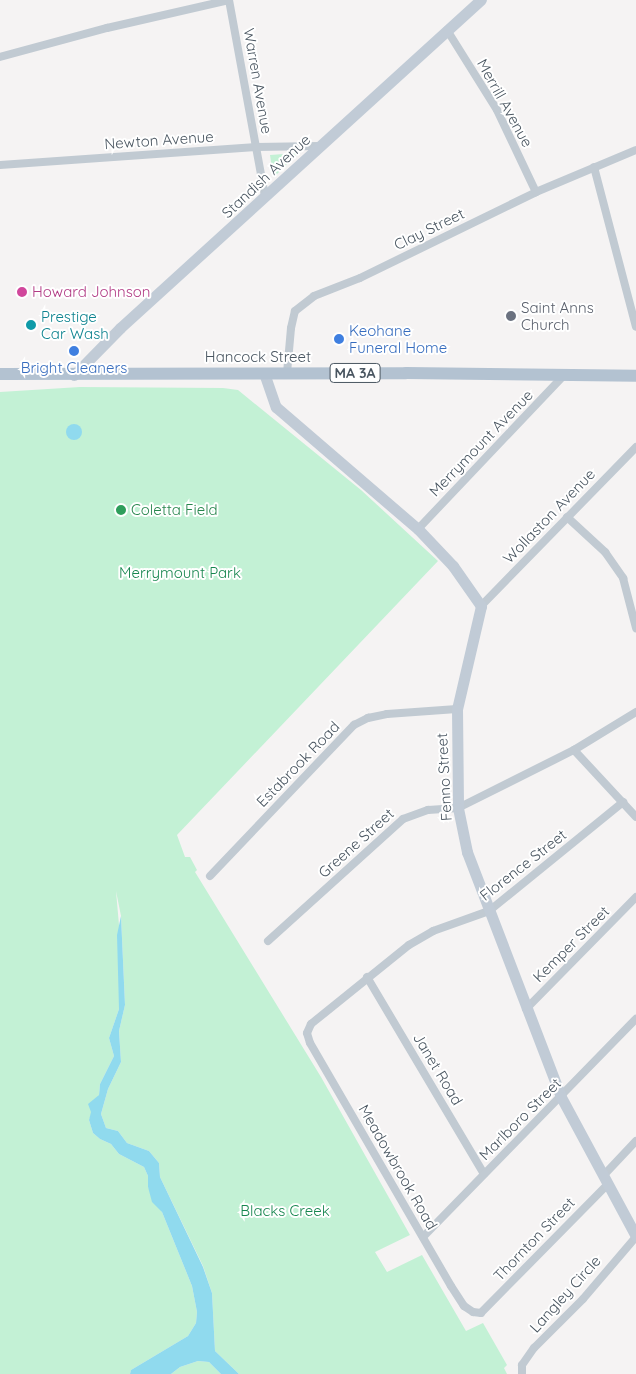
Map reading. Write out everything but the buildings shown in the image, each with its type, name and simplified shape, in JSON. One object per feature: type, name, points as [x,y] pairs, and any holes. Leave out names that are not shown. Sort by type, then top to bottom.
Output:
[{"type":"main road","name":"Hancock Street","points":[[0,374],[287,373],[636,376]]},
{"type":"street","points":[[0,57],[108,28],[229,0]]},
{"type":"street","name":"Warren Avenue","points":[[229,0],[265,197]]},
{"type":"street","name":"Standish Avenue","points":[[74,375],[120,328],[481,0]]},
{"type":"street","name":"Merrill Avenue","points":[[447,30],[497,110],[536,192]]},
{"type":"street","name":"Newton Avenue","points":[[0,165],[256,146],[320,146]]},
{"type":"street","name":"Clay Street","points":[[287,373],[291,328],[295,311],[314,296],[360,278],[536,192],[636,150]]},
{"type":"street","points":[[594,167],[636,327]]},
{"type":"street","points":[[264,373],[276,407],[418,529],[453,566],[481,606]]},
{"type":"street","name":"Merrymount Avenue","points":[[418,529],[563,376]]},
{"type":"street","name":"Wollaston Avenue","points":[[481,606],[636,446]]},
{"type":"street","points":[[567,517],[605,552],[623,578],[635,618],[636,628]]},
{"type":"street","name":"Fenno Street","points":[[481,606],[457,709],[458,808],[467,852],[561,1097],[636,1236]]},
{"type":"street","name":"Estabrook Road","points":[[210,876],[354,725],[368,718],[387,714],[457,709]]},
{"type":"street","name":"Greene Street","points":[[268,940],[403,819],[428,810],[458,808],[574,750],[636,712]]},
{"type":"street","points":[[574,750],[636,817]]},
{"type":"street","name":"Florence Street","points":[[311,1024],[409,945],[434,931],[489,911],[623,802]]},
{"type":"street","name":"Kemper Street","points":[[526,1009],[636,897]]},
{"type":"street","name":"Janet Road","points":[[368,977],[484,1174]]},
{"type":"street","name":"Marlboro Street","points":[[423,1237],[636,1020]]},
{"type":"street","name":"Meadowbrook Road","points":[[311,1024],[307,1033],[310,1043],[423,1237],[464,1306],[481,1313]]},
{"type":"street","name":"Thornton Street","points":[[481,1313],[605,1180],[636,1141]]},
{"type":"street","name":"Langley Circle","points":[[522,1374],[522,1365],[534,1348],[583,1299],[636,1236]]},
{"type":"green space","points":[[298,153],[276,175],[273,175],[270,155]]},
{"type":"green space","name":"Merrymount Park","points":[[80,387],[223,388],[238,390],[361,490],[438,561],[177,835],[185,857],[190,857],[197,870],[195,872],[321,1077],[410,1235],[375,1252],[387,1272],[422,1255],[466,1331],[483,1323],[507,1365],[504,1368],[507,1374],[239,1374],[215,1351],[212,1293],[203,1266],[160,1177],[159,1163],[149,1151],[127,1143],[118,1131],[106,1128],[101,1114],[108,1089],[121,1062],[119,1031],[125,1005],[121,916],[116,891],[119,925],[119,1009],[109,1038],[114,1056],[100,1084],[99,1095],[89,1120],[93,1133],[100,1139],[111,1144],[119,1154],[144,1167],[148,1176],[148,1187],[162,1212],[192,1286],[197,1312],[196,1323],[188,1336],[131,1370],[130,1374],[0,1374],[0,392]]},
{"type":"green space","points":[[198,1361],[209,1362],[221,1374],[171,1374],[180,1367]]},
{"type":"water","points":[[74,424],[82,432],[74,440],[66,432]]},
{"type":"water","points":[[121,916],[125,1005],[119,1031],[121,1062],[108,1089],[101,1114],[106,1128],[118,1131],[127,1143],[149,1151],[159,1163],[160,1177],[203,1267],[212,1293],[215,1351],[239,1374],[221,1374],[209,1362],[198,1361],[180,1367],[171,1374],[130,1374],[131,1370],[188,1336],[196,1323],[197,1312],[192,1286],[162,1212],[152,1202],[148,1187],[148,1176],[144,1167],[119,1154],[111,1144],[100,1139],[93,1133],[89,1120],[91,1112],[88,1104],[99,1095],[100,1084],[114,1056],[109,1038],[119,1009],[117,935]]},
{"type":"place","name":"Howard Johnson","points":[[22,292]]},
{"type":"place","name":"Saint Anns Church","points":[[511,316]]},
{"type":"place","name":"Prestige Car Wash","points":[[31,325]]},
{"type":"place","name":"Keohane Funeral Home","points":[[339,339]]},
{"type":"place","name":"Bright Cleaners","points":[[74,351]]},
{"type":"place","name":"Coletta Field","points":[[121,510]]},
{"type":"park label","name":"Blacks Creek","points":[[285,1211]]}]
